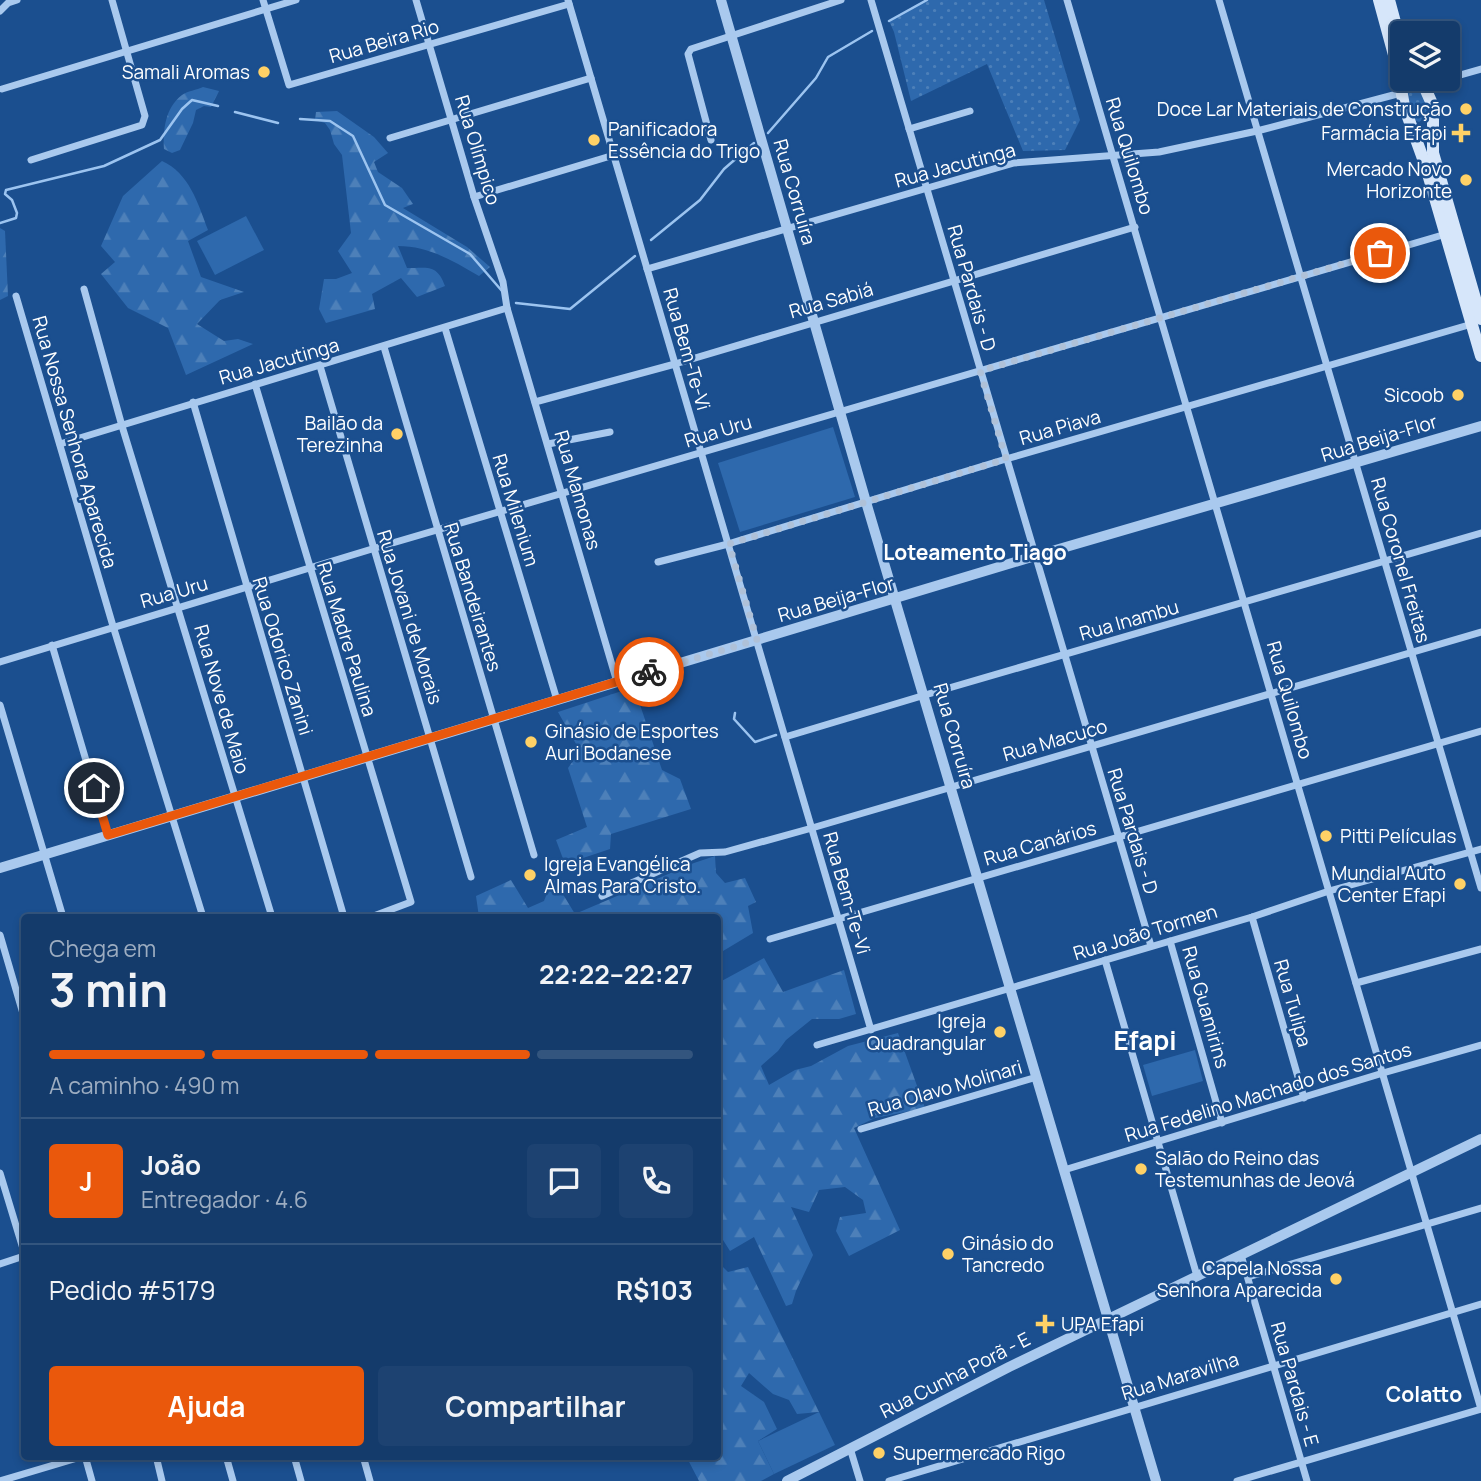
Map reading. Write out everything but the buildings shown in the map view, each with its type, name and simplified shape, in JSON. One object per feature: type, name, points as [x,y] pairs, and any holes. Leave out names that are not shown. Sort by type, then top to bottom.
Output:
[{"type":"main road","points":[[1379,0],[1390,40]]},
{"type":"main road","points":[[1389,0],[1395,21]]},
{"type":"main road","points":[[1401,91],[1476,321]]},
{"type":"main road","points":[[1423,91],[1433,115],[1432,148],[1476,321],[1481,356]]},
{"type":"main road","points":[[1411,122],[1420,124],[1431,119],[1433,115]]},
{"type":"street","points":[[0,11],[8,3],[17,0]]},
{"type":"street","points":[[31,160],[142,125],[145,116],[112,0]]},
{"type":"street","points":[[263,0],[266,9]]},
{"type":"street","points":[[2,89],[296,0]]},
{"type":"street","name":"Rua Olímpico","points":[[416,0],[474,197],[503,282],[507,308]]},
{"type":"street","name":"Rua Corruíra","points":[[721,0],[866,502],[1156,1481]]},
{"type":"street","points":[[711,140],[688,54],[691,49],[841,0]]},
{"type":"street","name":"Rua Pardais - D","points":[[871,0],[1151,946]]},
{"type":"street","name":"Rua Quilombo","points":[[1067,0],[1481,1409]]},
{"type":"street","name":"Rua Coronel Freitas","points":[[1219,0],[1481,888]]},
{"type":"street","name":"Rua Beira Rio","points":[[266,9],[289,85],[568,2]]},
{"type":"street","name":"Rua Bem-Te-Vi","points":[[568,2],[871,1030]]},
{"type":"street","points":[[1460,73],[1481,69]]},
{"type":"street","points":[[390,138],[591,78]]},
{"type":"street","name":"Rua Jacutinga","points":[[647,269],[1014,163],[1159,152],[1257,131],[1401,91]]},
{"type":"street","points":[[909,129],[970,111]]},
{"type":"street","points":[[474,197],[614,155]]},
{"type":"street","name":"Rua Sabiá","points":[[535,402],[675,364],[1135,227]]},
{"type":"street","name":"Rua Uru","points":[[0,662],[500,511],[1446,234]]},
{"type":"street","name":"Rua Nove de Maio","points":[[84,289],[122,426],[271,914]]},
{"type":"street","name":"Rua Nossa Senhora Aparecida","points":[[16,296],[113,626],[202,914]]},
{"type":"street","name":"Rua Jacutinga","points":[[60,444],[507,308]]},
{"type":"street","name":"Rua Mamonas","points":[[507,308],[617,682]]},
{"type":"street","name":"Rua Piava","points":[[658,562],[729,544],[1006,459],[1327,367],[1476,321]]},
{"type":"street","name":"Rua Milenium","points":[[445,328],[557,700]]},
{"type":"street","name":"Rua Bandeirantes","points":[[384,347],[436,531],[534,855]]},
{"type":"street","name":"Rua Jovani de Morais","points":[[320,366],[471,877]]},
{"type":"street","name":"Rua Madre Paulina","points":[[255,384],[411,902],[379,914]]},
{"type":"street","name":"Rua Odorico Zanini","points":[[193,402],[343,914]]},
{"type":"street","name":"Rua Beija-Flor","points":[[0,868],[1035,556],[1481,426]]},
{"type":"street","points":[[548,444],[610,432]]},
{"type":"street","name":"Rua Inambu","points":[[785,737],[1481,534]]},
{"type":"street","name":"Rua Macuco","points":[[602,896],[700,853],[725,852],[812,828],[1481,632]]},
{"type":"street","points":[[52,645],[108,835]]},
{"type":"street","points":[[0,705],[62,914]]},
{"type":"street","name":"Rua Canários","points":[[770,939],[1481,731]]},
{"type":"street","name":"Rua João Tormen","points":[[817,1045],[1252,917],[1329,891],[1481,849]]},
{"type":"street","name":"Rua Tulipa","points":[[1252,917],[1304,1098]]},
{"type":"street","points":[[0,935],[21,1007]]},
{"type":"street","name":"Rua Guamirins","points":[[1170,941],[1222,1123]]},
{"type":"street","points":[[1356,983],[1481,948]]},
{"type":"street","points":[[1105,960],[1197,1276]]},
{"type":"street","name":"Rua Fedelino Machado dos Santos","points":[[1064,1170],[1481,1045]]},
{"type":"street","name":"Rua Olavo Molinari","points":[[861,1129],[1037,1077]]},
{"type":"street","name":"Rua Cunha Porã - E","points":[[787,1481],[1107,1320],[1481,1139]]},
{"type":"street","points":[[0,1173],[21,1244]]},
{"type":"street","points":[[1248,1277],[1481,1208]]},
{"type":"street","points":[[0,1264],[21,1255]]},
{"type":"street","name":"Rua Pardais - E","points":[[1241,1255],[1307,1481]]},
{"type":"street","name":"Rua Maravilha","points":[[889,1481],[1481,1304]]},
{"type":"street","points":[[1237,1481],[1481,1409]]},
{"type":"street","points":[[850,1448],[860,1481]]},
{"type":"street","points":[[0,1481],[21,1478],[73,1460]]},
{"type":"street","points":[[86,1460],[92,1481]]},
{"type":"street","points":[[157,1460],[162,1481]]},
{"type":"street","points":[[227,1460],[233,1481]]},
{"type":"street","points":[[295,1460],[301,1481]]},
{"type":"street","points":[[364,1460],[370,1481]]},
{"type":"green space","points":[[927,0],[1044,0],[1080,120],[1065,150],[1023,151],[987,64],[911,101],[889,21]]},
{"type":"green space","points":[[203,87],[219,91],[211,107],[204,106],[196,110],[180,150],[172,153],[164,149],[165,127],[172,106],[184,94]]},
{"type":"green space","points":[[1406,91],[1423,91],[1429,115],[1419,122],[1412,119]]},
{"type":"green space","points":[[337,111],[374,137],[388,153],[374,162],[378,172],[402,188],[413,204],[403,208],[467,247],[490,267],[479,276],[430,252],[398,246],[407,268],[431,269],[439,274],[445,286],[417,297],[401,278],[372,294],[375,309],[326,323],[319,309],[324,279],[336,279],[352,273],[338,251],[351,233],[342,155],[325,123],[315,120],[316,112]]},
{"type":"green space","points":[[162,161],[186,181],[208,230],[188,241],[201,277],[244,292],[220,300],[197,324],[224,341],[238,339],[253,344],[186,375],[168,328],[128,308],[101,274],[115,262],[101,246],[123,196]]},
{"type":"green space","points":[[246,216],[264,250],[215,275],[197,241]]},
{"type":"green space","points":[[0,228],[5,231],[8,296],[0,300]]},
{"type":"green space","points":[[833,427],[855,497],[740,532],[718,463]]},
{"type":"green space","points":[[634,687],[662,770],[680,779],[691,809],[611,834],[610,849],[565,864],[556,840],[587,827],[568,768],[580,751],[558,712]]},
{"type":"green space","points":[[715,856],[716,873],[725,883],[745,878],[756,902],[748,906],[753,933],[721,952],[721,914],[575,914]]},
{"type":"green space","points":[[553,878],[575,914],[479,914],[476,896],[511,880],[528,908],[544,901]]},
{"type":"green space","points":[[764,958],[783,992],[844,970],[856,1014],[839,1019],[812,1019],[786,1040],[761,1066],[769,1085],[848,1046],[898,1033],[925,1108],[875,1118],[854,1128],[900,1230],[849,1256],[836,1231],[840,1217],[866,1213],[863,1200],[845,1187],[819,1190],[809,1212],[791,1207],[813,1255],[792,1304],[786,1306],[754,1237],[730,1251],[721,1237],[721,981]]},
{"type":"green space","points":[[1195,1050],[1203,1081],[1152,1096],[1143,1065]]},
{"type":"green space","points":[[721,1266],[728,1272],[748,1267],[819,1412],[797,1414],[789,1400],[773,1394],[749,1373],[741,1386],[764,1402],[777,1429],[758,1441],[774,1474],[761,1481],[699,1481],[688,1460],[721,1460]]},
{"type":"green space","points":[[819,1412],[835,1445],[774,1474],[758,1441]]},
{"type":"waterway","points":[[889,21],[927,0]]},
{"type":"waterway","points":[[768,133],[816,78],[828,57],[872,31]]},
{"type":"waterway","points":[[0,223],[16,218],[17,213],[12,200],[5,194],[6,190],[104,166],[160,140],[182,109],[192,100],[218,106]]},
{"type":"waterway","points":[[235,112],[278,123]]},
{"type":"waterway","points":[[300,119],[330,121],[353,136],[385,205],[470,254],[502,291]]},
{"type":"waterway","points":[[651,240],[700,200],[724,169],[754,143]]},
{"type":"waterway","points":[[516,303],[570,309],[635,256]]},
{"type":"waterway","points":[[735,713],[734,719],[755,742],[776,735]]},
{"type":"way so far","points":[[649,672],[757,640],[729,544],[1006,459],[980,371],[1380,253]]},
{"type":"place","name":"Samali Aromas","points":[[264,72]]},
{"type":"place","name":"Doce Lar Materiais de Construção","points":[[1466,109]]},
{"type":"place","name":"Farmácia Efapi","points":[[1461,133]]},
{"type":"place","name":"Panificadora Essência do Trigo","points":[[594,140]]},
{"type":"place","name":"Mercado Novo Horizonte","points":[[1466,180]]},
{"type":"place","name":"Sicoob","points":[[1458,395]]},
{"type":"place","name":"Bailão da Terezinha","points":[[397,434]]},
{"type":"place","name":"Ginásio de Esportes Auri Bodanese","points":[[531,742]]},
{"type":"place","name":"Pitti Películas","points":[[1326,836]]},
{"type":"place","name":"Igreja Evangélica Almas Para Cristo.","points":[[530,875]]},
{"type":"place","name":"Mundial Auto Center Efapi","points":[[1460,884]]},
{"type":"place","name":"Igreja Quadrangular","points":[[1000,1032]]},
{"type":"place","name":"Salão do Reino das Testemunhas de Jeová","points":[[1141,1169]]},
{"type":"place","name":"Ginásio do Tancredo","points":[[948,1254]]},
{"type":"place","name":"Capela Nossa Senhora Aparecida","points":[[1336,1279]]},
{"type":"place","name":"UPA Efapi","points":[[1045,1324]]},
{"type":"place","name":"Supermercado Rigo","points":[[879,1453]]},
{"type":"district","name":"Loteamento Tiago","points":[[975,553]]},
{"type":"district","name":"Efapi","points":[[1145,1041]]},
{"type":"district","name":"Colatto","points":[[1424,1395]]},
{"type":"route","points":[[94,788],[108,835],[649,672]]}]
